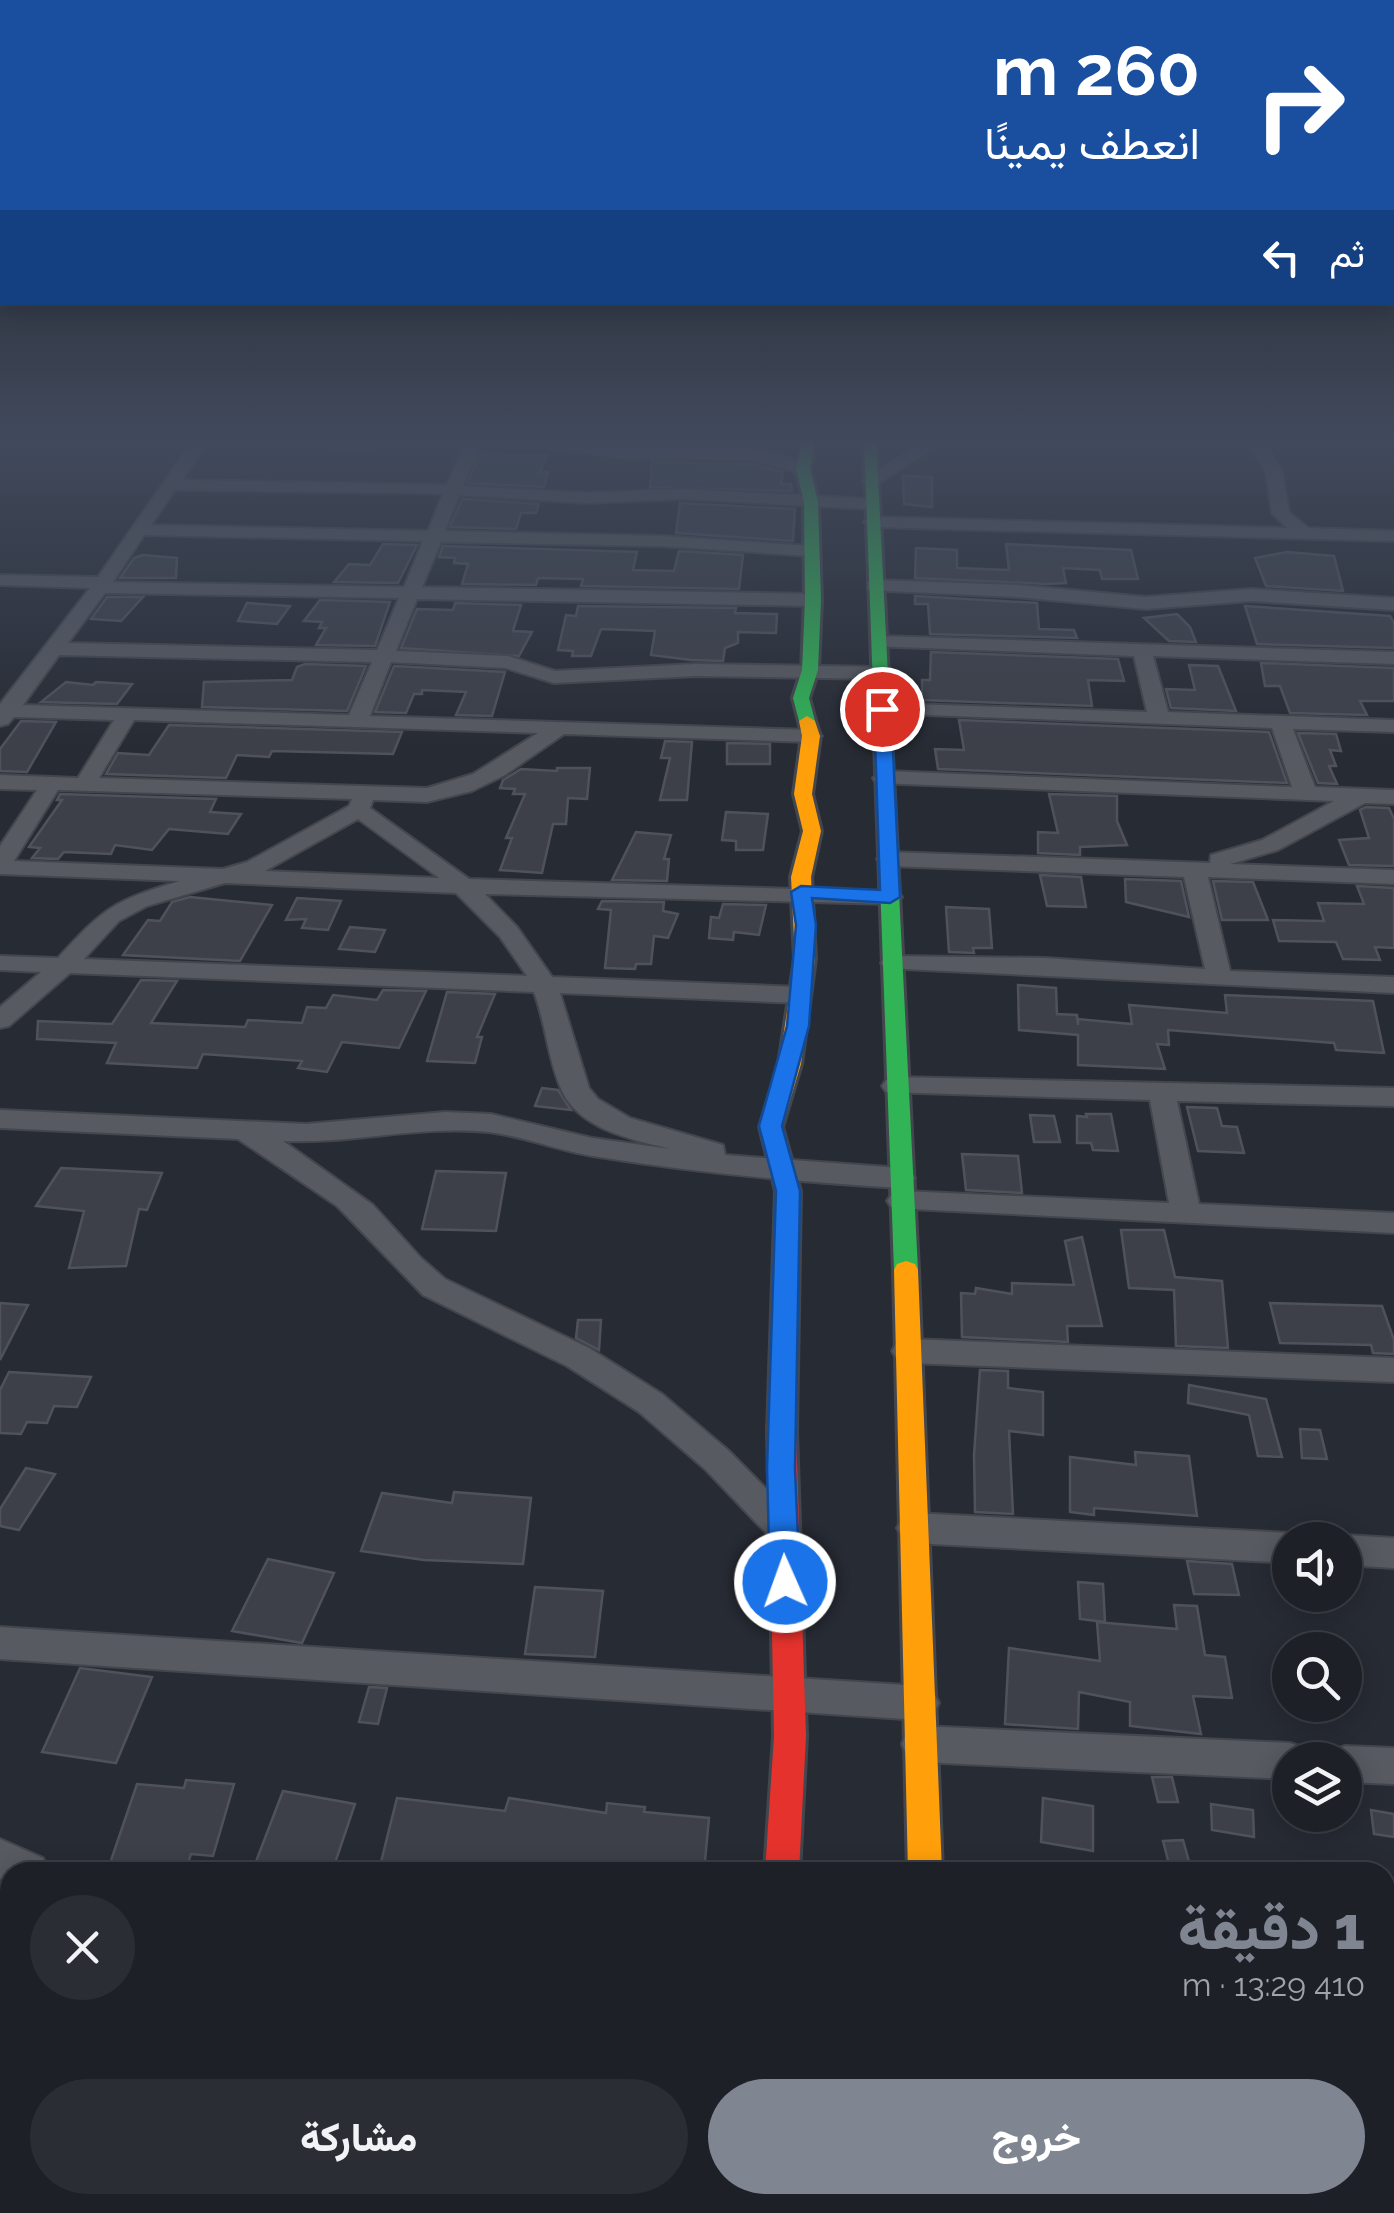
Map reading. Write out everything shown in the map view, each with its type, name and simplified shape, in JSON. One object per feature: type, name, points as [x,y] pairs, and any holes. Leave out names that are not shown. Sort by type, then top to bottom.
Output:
[{"type":"street","points":[[2,714],[130,541]]},
{"type":"street","points":[[357,721],[430,541]]},
{"type":"street","points":[[640,541],[811,552]]},
{"type":"street","points":[[782,1862],[788,1694],[783,1528],[786,1172],[771,1126],[798,1026],[798,994],[805,958],[801,877],[812,831],[803,794],[810,736],[800,698],[810,670],[811,541]]},
{"type":"street","points":[[873,541],[902,1189],[925,1862]]},
{"type":"street","points":[[0,580],[412,593],[446,590],[500,596],[813,600]]},
{"type":"street","points":[[875,586],[1017,591],[1146,603],[1251,594],[1394,604]]},
{"type":"street","points":[[879,642],[1394,658]]},
{"type":"street","points":[[54,649],[494,660],[554,677],[696,670],[880,673]]},
{"type":"street","points":[[1142,650],[1159,718]]},
{"type":"street","points":[[882,709],[1394,726]]},
{"type":"street","points":[[2,714],[128,714],[810,736]]},
{"type":"street","points":[[86,784],[128,714]]},
{"type":"street","points":[[1280,722],[1306,794]]},
{"type":"street","points":[[0,782],[362,802],[461,790],[488,778],[559,728]]},
{"type":"street","points":[[884,778],[1394,798]]},
{"type":"street","points":[[52,783],[0,866],[464,886],[890,897]]},
{"type":"street","points":[[1194,868],[1270,846],[1361,796]]},
{"type":"street","points":[[0,1020],[65,964],[110,916],[138,901],[255,867],[362,802]]},
{"type":"street","points":[[362,802],[500,921],[542,982],[576,1091],[586,1107],[617,1123],[689,1143],[753,1168]]},
{"type":"street","points":[[888,860],[1394,877]]},
{"type":"street","points":[[1194,868],[1219,978]]},
{"type":"street","points":[[0,963],[798,994]]},
{"type":"street","points":[[893,964],[1044,966],[1394,984]]},
{"type":"street","points":[[896,1086],[1394,1097]]},
{"type":"street","points":[[1162,1092],[1186,1214]]},
{"type":"street","points":[[0,1119],[306,1133],[446,1120],[491,1123],[592,1147],[902,1189],[1186,1214],[1394,1223]]},
{"type":"street","points":[[245,1130],[320,1176],[376,1225],[411,1270],[434,1287],[594,1366],[651,1403],[713,1452],[783,1528]]},
{"type":"street","points":[[908,1351],[1394,1370]]},
{"type":"street","points":[[914,1528],[1272,1547]]},
{"type":"street","points":[[1362,1551],[1394,1553]]},
{"type":"street","points":[[0,1643],[920,1703]]},
{"type":"street","points":[[921,1744],[1272,1760]]},
{"type":"street","points":[[1362,1765],[1394,1766]]},
{"type":"building","points":[[383,544],[417,545],[398,583],[334,582],[349,564],[370,565]]},
{"type":"building","points":[[1006,544],[1131,550],[1138,579],[1102,579],[1100,570],[1063,568],[1066,583],[915,578],[916,548],[957,550],[957,568],[1009,570]]},
{"type":"building","points":[[443,546],[637,552],[633,570],[674,571],[679,551],[743,555],[739,589],[581,586],[583,579],[538,578],[536,585],[462,584],[468,564],[439,557]]},
{"type":"building","points":[[1287,552],[1334,556],[1343,591],[1266,586],[1255,558]]},
{"type":"building","points":[[134,558],[177,558],[176,578],[120,578]]},
{"type":"building","points":[[915,596],[1037,603],[1039,629],[1074,630],[1077,638],[930,634],[928,604],[915,604]]},
{"type":"building","points":[[107,597],[143,597],[121,621],[91,619]]},
{"type":"building","points":[[320,600],[390,602],[375,646],[316,645],[326,628],[319,628],[322,622],[304,621]]},
{"type":"building","points":[[247,603],[290,606],[277,624],[238,621]]},
{"type":"building","points":[[455,603],[521,605],[513,631],[532,632],[519,656],[401,648],[417,609],[453,610]]},
{"type":"building","points":[[578,606],[736,608],[735,613],[777,614],[776,633],[738,632],[738,643],[725,648],[723,661],[651,655],[655,631],[601,629],[591,656],[572,656],[573,651],[558,650],[566,615],[576,616]]},
{"type":"building","points":[[1245,606],[1390,616],[1394,623],[1394,648],[1257,644]]},
{"type":"building","points":[[1177,614],[1190,627],[1196,642],[1169,641],[1144,618]]},
{"type":"building","points":[[931,652],[1118,659],[1124,681],[1088,680],[1092,706],[922,700],[922,680],[930,680]]},
{"type":"building","points":[[1261,663],[1394,668],[1394,701],[1360,701],[1367,715],[1290,713],[1280,686],[1265,686]]},
{"type":"building","points":[[1189,665],[1218,666],[1236,711],[1171,708],[1166,689],[1195,690]]},
{"type":"building","points":[[366,666],[347,711],[202,707],[204,682],[292,680],[297,667]]},
{"type":"building","points":[[394,666],[505,672],[492,716],[456,715],[466,692],[422,690],[422,694],[414,694],[406,713],[375,712]]},
{"type":"building","points":[[66,682],[132,684],[117,704],[41,702]]},
{"type":"building","points":[[959,720],[1269,732],[1287,783],[938,769],[935,749],[964,750]]},
{"type":"building","points":[[21,721],[56,722],[27,772],[0,771],[0,749]]},
{"type":"building","points":[[169,725],[402,732],[393,754],[272,751],[269,757],[237,755],[226,778],[106,774],[118,753],[149,755]]},
{"type":"building","points":[[1298,733],[1336,734],[1341,751],[1330,750],[1336,766],[1329,766],[1337,784],[1318,783]]},
{"type":"building","points":[[665,741],[692,742],[687,800],[660,800],[670,758],[661,758]]},
{"type":"building","points":[[727,743],[770,744],[770,764],[727,764]]},
{"type":"building","points":[[590,768],[587,799],[568,798],[566,824],[553,824],[542,873],[500,870],[512,838],[506,838],[525,794],[500,788],[503,780],[521,769]]},
{"type":"building","points":[[60,794],[216,799],[210,812],[241,814],[228,834],[169,829],[152,850],[115,845],[111,854],[64,852],[58,859],[32,858],[40,848],[29,847],[62,800],[57,800]]},
{"type":"building","points":[[1049,794],[1117,796],[1117,821],[1127,845],[1080,847],[1080,855],[1038,853],[1038,832],[1058,833]]},
{"type":"building","points":[[1389,808],[1394,819],[1394,866],[1349,865],[1339,840],[1369,838],[1360,810]]},
{"type":"building","points":[[726,812],[768,814],[763,850],[736,850],[736,841],[722,840]]},
{"type":"building","points":[[636,832],[671,835],[664,859],[669,859],[667,881],[612,880]]},
{"type":"building","points":[[1040,875],[1081,877],[1086,907],[1047,906]]},
{"type":"building","points":[[1125,879],[1181,881],[1189,917],[1126,902]]},
{"type":"building","points":[[1213,881],[1253,882],[1268,920],[1222,920]]},
{"type":"building","points":[[1357,886],[1394,888],[1394,948],[1375,947],[1380,960],[1343,959],[1336,942],[1279,941],[1273,920],[1324,921],[1318,903],[1364,904]]},
{"type":"building","points":[[190,897],[272,905],[240,961],[123,955],[148,920],[160,921],[172,902]]},
{"type":"building","points":[[297,898],[341,901],[328,930],[302,928],[306,919],[286,920]]},
{"type":"building","points":[[602,901],[664,902],[663,911],[678,914],[668,938],[654,936],[651,964],[636,964],[635,969],[605,968],[611,910],[598,909]]},
{"type":"building","points":[[723,904],[766,905],[759,935],[734,932],[733,940],[709,938],[711,917],[719,918]]},
{"type":"building","points":[[946,907],[989,909],[992,948],[973,948],[974,953],[949,952]]},
{"type":"building","points":[[350,927],[385,930],[375,952],[339,949]]},
{"type":"building","points":[[141,980],[177,981],[151,1023],[245,1027],[248,1020],[302,1023],[307,1007],[326,1008],[333,995],[377,1000],[383,990],[426,991],[399,1048],[342,1042],[327,1072],[298,1068],[302,1061],[203,1054],[197,1068],[107,1063],[116,1043],[37,1039],[38,1021],[112,1024]]},
{"type":"building","points":[[1018,985],[1056,988],[1057,1014],[1077,1015],[1078,1025],[1078,1019],[1132,1024],[1129,1005],[1227,1013],[1225,995],[1373,1001],[1384,1053],[1336,1050],[1334,1043],[1168,1030],[1169,1045],[1157,1044],[1165,1069],[1078,1065],[1078,1035],[1019,1030]]},
{"type":"building","points":[[447,992],[495,994],[477,1037],[482,1037],[475,1063],[427,1061]]},
{"type":"building","points":[[542,1088],[558,1090],[571,1110],[535,1106]]},
{"type":"building","points":[[1187,1107],[1217,1108],[1222,1126],[1237,1127],[1244,1153],[1198,1151]]},
{"type":"building","points":[[1086,1114],[1111,1114],[1118,1151],[1093,1150],[1091,1143],[1077,1143],[1077,1116],[1087,1117]]},
{"type":"building","points":[[1030,1115],[1054,1116],[1060,1142],[1034,1142]]},
{"type":"building","points":[[962,1154],[1018,1156],[1022,1193],[966,1190]]},
{"type":"building","points":[[61,1168],[162,1173],[147,1210],[139,1209],[126,1266],[69,1268],[84,1211],[36,1206]]},
{"type":"building","points":[[436,1171],[506,1173],[496,1231],[422,1229]]},
{"type":"building","points":[[1121,1230],[1164,1230],[1175,1277],[1222,1281],[1228,1348],[1176,1346],[1174,1290],[1129,1288]]},
{"type":"building","points":[[1082,1237],[1102,1326],[1067,1326],[1068,1342],[962,1337],[961,1293],[975,1294],[976,1288],[1012,1294],[1012,1283],[1074,1285],[1065,1241]]},
{"type":"building","points":[[0,1303],[28,1305],[0,1360]]},
{"type":"building","points":[[1270,1303],[1382,1306],[1394,1340],[1394,1354],[1373,1353],[1371,1345],[1280,1343]]},
{"type":"building","points":[[578,1320],[601,1320],[599,1350],[576,1338]]},
{"type":"building","points":[[980,1370],[1008,1371],[1008,1388],[1043,1392],[1043,1435],[1009,1431],[1013,1514],[975,1512],[974,1455]]},
{"type":"building","points":[[9,1372],[91,1377],[77,1407],[54,1406],[47,1423],[27,1422],[21,1434],[0,1433],[0,1390]]},
{"type":"building","points":[[1189,1385],[1266,1399],[1282,1457],[1258,1456],[1249,1415],[1188,1403]]},
{"type":"building","points":[[1300,1429],[1320,1430],[1327,1459],[1302,1458]]},
{"type":"building","points":[[1135,1452],[1189,1456],[1197,1516],[1094,1508],[1094,1515],[1070,1512],[1070,1457],[1136,1465]]},
{"type":"building","points":[[26,1468],[55,1474],[19,1530],[0,1526],[0,1509]]},
{"type":"building","points":[[454,1492],[531,1498],[523,1564],[424,1560],[361,1551],[382,1493],[452,1503]]},
{"type":"building","points":[[268,1559],[334,1573],[302,1643],[232,1631]]},
{"type":"building","points":[[1187,1561],[1232,1564],[1239,1595],[1194,1594]]},
{"type":"building","points":[[1078,1582],[1103,1584],[1105,1622],[1080,1619]]},
{"type":"building","points":[[535,1587],[603,1591],[595,1657],[525,1654]]},
{"type":"building","points":[[1174,1605],[1197,1606],[1205,1655],[1225,1657],[1232,1698],[1193,1696],[1201,1734],[1130,1726],[1130,1702],[1079,1692],[1078,1729],[1005,1724],[1009,1648],[1100,1661],[1097,1622],[1177,1629]]},
{"type":"building","points":[[80,1668],[152,1677],[116,1763],[42,1752]]},
{"type":"building","points":[[369,1687],[387,1688],[378,1724],[359,1722]]},
{"type":"building","points":[[1152,1777],[1172,1777],[1178,1802],[1158,1802]]},
{"type":"building","points":[[186,1780],[234,1784],[213,1856],[191,1854],[188,1862],[110,1862],[137,1784],[184,1788]]},
{"type":"building","points":[[283,1791],[355,1804],[335,1862],[256,1862]]},
{"type":"building","points":[[397,1798],[505,1811],[509,1798],[606,1813],[607,1803],[645,1807],[644,1812],[709,1818],[705,1862],[381,1862]]},
{"type":"building","points":[[1043,1798],[1093,1806],[1093,1851],[1041,1842]]},
{"type":"building","points":[[1211,1804],[1253,1810],[1254,1837],[1212,1830]]},
{"type":"building","points":[[1371,1810],[1394,1814],[1394,1837],[1374,1834]]},
{"type":"building","points":[[1183,1840],[1189,1862],[1168,1862],[1163,1841]]},
{"type":"traffic: fast","points":[[807,721],[801,698],[810,670],[812,541]]},
{"type":"traffic: fast","points":[[874,541],[906,1270]]},
{"type":"traffic: slow","points":[[782,1431],[788,1191],[771,1127],[790,1064],[805,959],[801,877],[812,831],[803,794],[811,736],[807,721]]},
{"type":"traffic: slow","points":[[906,1270],[925,1862]]},
{"type":"traffic: jam","points":[[782,1431],[790,1736],[783,1862]]},
{"type":"route","points":[[785,1582],[781,1469],[788,1191],[771,1126],[798,1026],[806,925],[801,892],[890,897],[882,709]]}]
